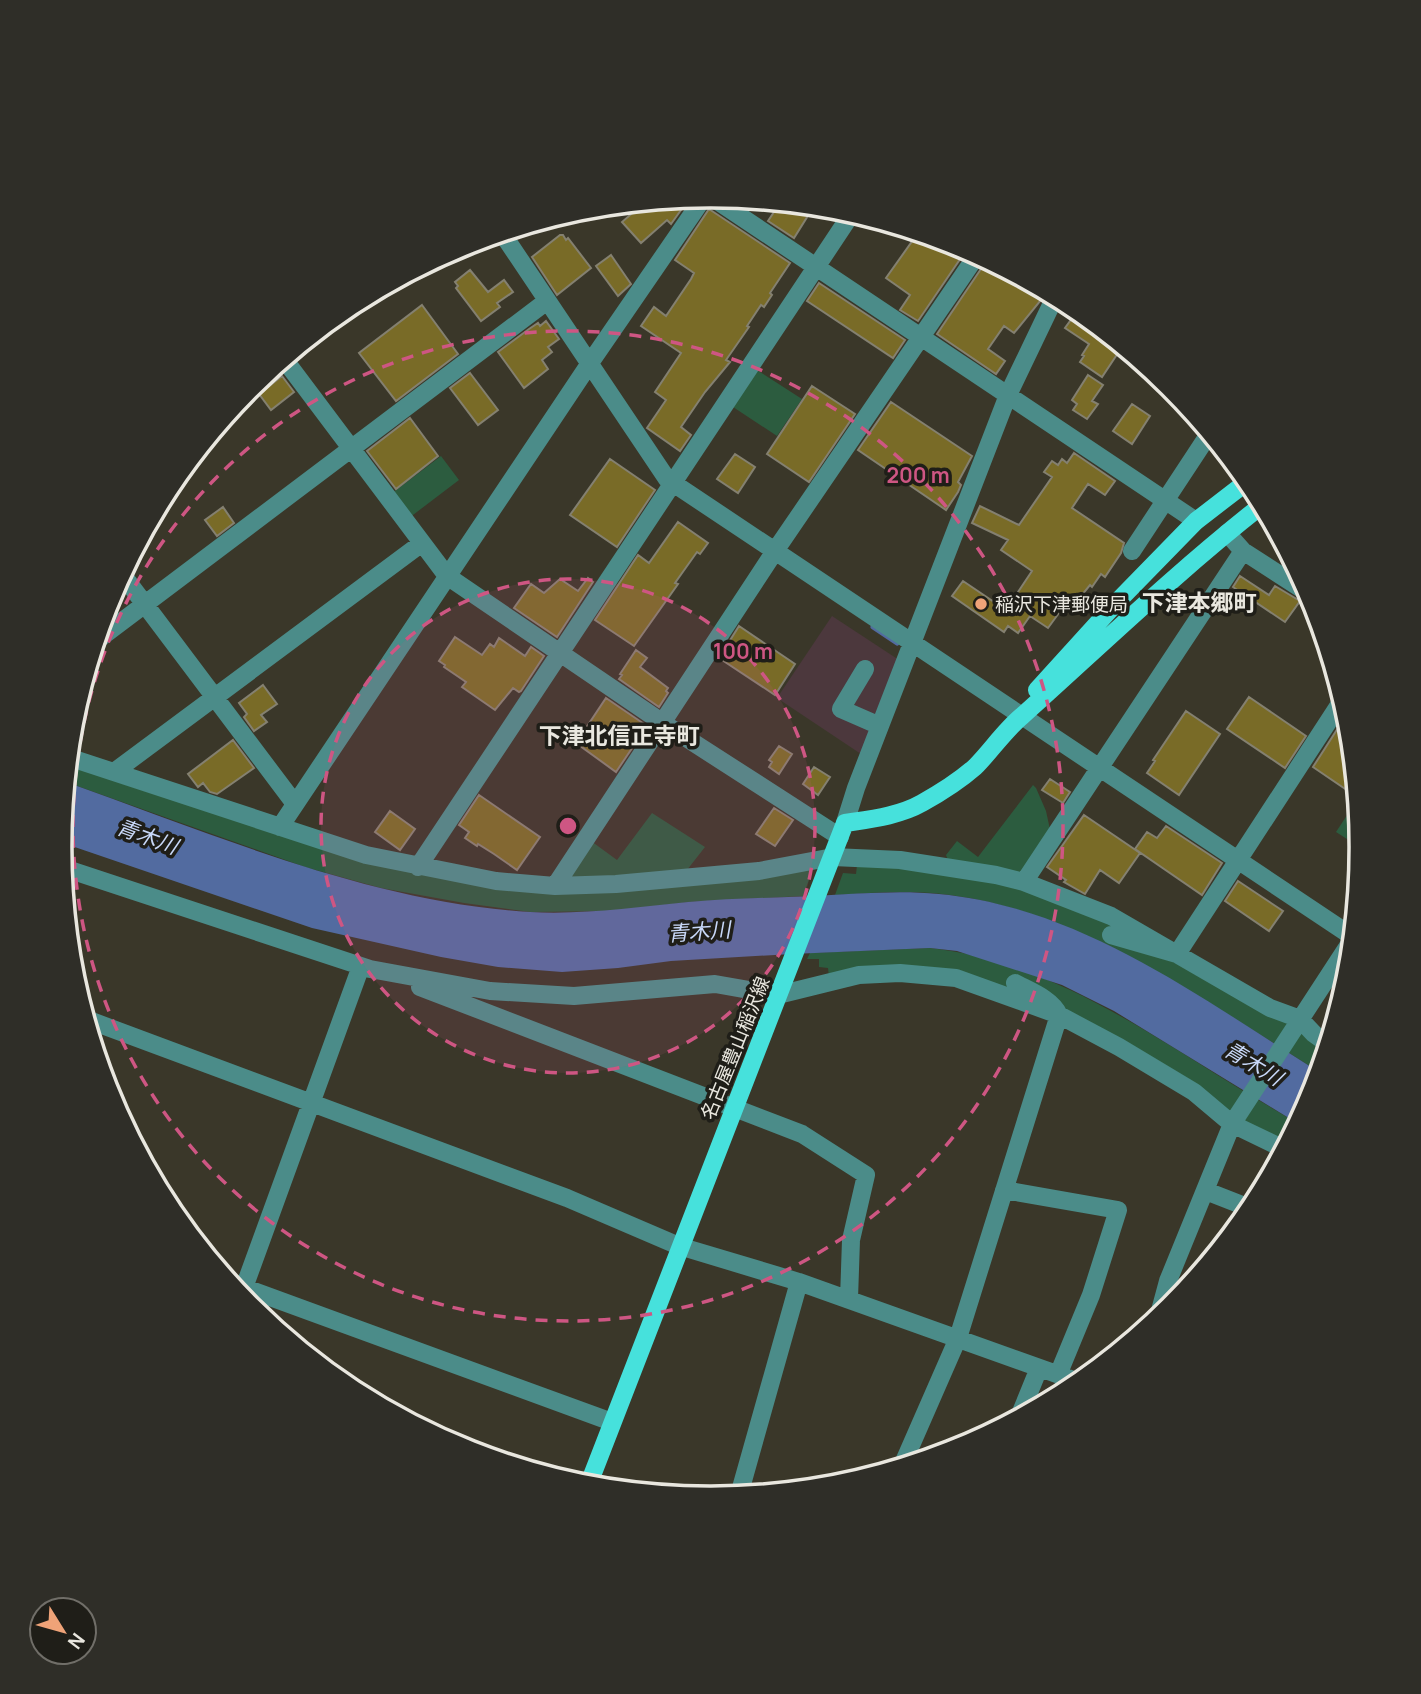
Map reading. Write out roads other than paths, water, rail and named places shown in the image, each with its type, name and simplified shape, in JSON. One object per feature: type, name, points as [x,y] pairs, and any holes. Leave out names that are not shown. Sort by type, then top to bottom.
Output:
[{"type":"main road","points":[[1020,717],[1032,696],[1116,603],[1196,521],[1239,488]]},
{"type":"main road","points":[[842,830],[919,805],[974,768],[1020,717],[1044,698],[1122,623],[1254,511]]},
{"type":"main road","name":"名古屋豊山稲沢線","points":[[592,1474],[842,830]]},
{"type":"street","points":[[280,827],[696,209]]},
{"type":"street","points":[[729,209],[1196,521]]},
{"type":"street","points":[[418,867],[558,652],[845,223]]},
{"type":"street","points":[[507,241],[667,479],[1020,717],[1100,767],[1343,933]]},
{"type":"street","points":[[555,886],[775,551],[971,264]]},
{"type":"street","points":[[110,630],[547,301]]},
{"type":"street","points":[[290,367],[447,576],[663,723],[842,830],[1008,395],[1050,307]]},
{"type":"street","points":[[1132,551],[1203,441]]},
{"type":"street","points":[[1227,533],[1243,551],[1291,582]]},
{"type":"street","points":[[114,772],[422,543]]},
{"type":"street","points":[[1024,882],[1243,551]]},
{"type":"street","points":[[129,584],[295,804]]},
{"type":"street","points":[[864,669],[841,709],[880,726]]},
{"type":"street","points":[[1177,954],[1334,712]]},
{"type":"street","points":[[78,760],[366,855],[496,881],[555,886],[616,884],[831,862],[900,860],[996,875],[1024,882],[1111,916],[1298,1022],[1319,1038]]},
{"type":"street","points":[[73,871],[361,966],[490,991],[574,996],[715,984],[781,988],[859,975],[900,973],[956,978],[1059,1015],[1119,1047],[1195,1093],[1233,1121],[1275,1144]]},
{"type":"street","points":[[1111,935],[1177,954]]},
{"type":"street","points":[[1164,1297],[1233,1121],[1339,959]]},
{"type":"street","points":[[241,1280],[361,966]]},
{"type":"street","points":[[411,976],[420,986],[802,1134],[866,1175],[851,1240],[849,1299]]},
{"type":"street","points":[[907,1455],[958,1338],[1059,1015],[1056,1007],[1015,983]]},
{"type":"street","points":[[97,1023],[566,1198],[679,1246],[849,1299],[1066,1378]]},
{"type":"street","points":[[1004,1190],[1118,1210],[1091,1295],[1058,1375]]},
{"type":"street","points":[[1206,1191],[1240,1204]]},
{"type":"street","points":[[742,1484],[799,1282]]},
{"type":"street","points":[[255,1295],[612,1422]]},
{"type":"street","points":[[1025,1403],[1039,1368]]},
{"type":"water","name":"青木川","points":[[75,785],[294,863],[411,895],[470,906],[530,912],[570,912],[720,900],[892,892],[939,894],[991,902],[1042,917],[1138,960],[1310,1066],[1289,1118],[1114,1011],[1062,985],[957,951],[930,948],[792,954],[671,961],[562,972],[498,967],[441,957],[312,928],[72,846]]},
{"type":"waterway","points":[[873,627],[897,643]]},
{"type":"place","name":"稲沢下津郵便局","points":[[981,604]]},
{"type":"district","name":"下津本郷町","points":[[1199,603]]},
{"type":"district","name":"下津北信正寺町","points":[[619,736]]}]
